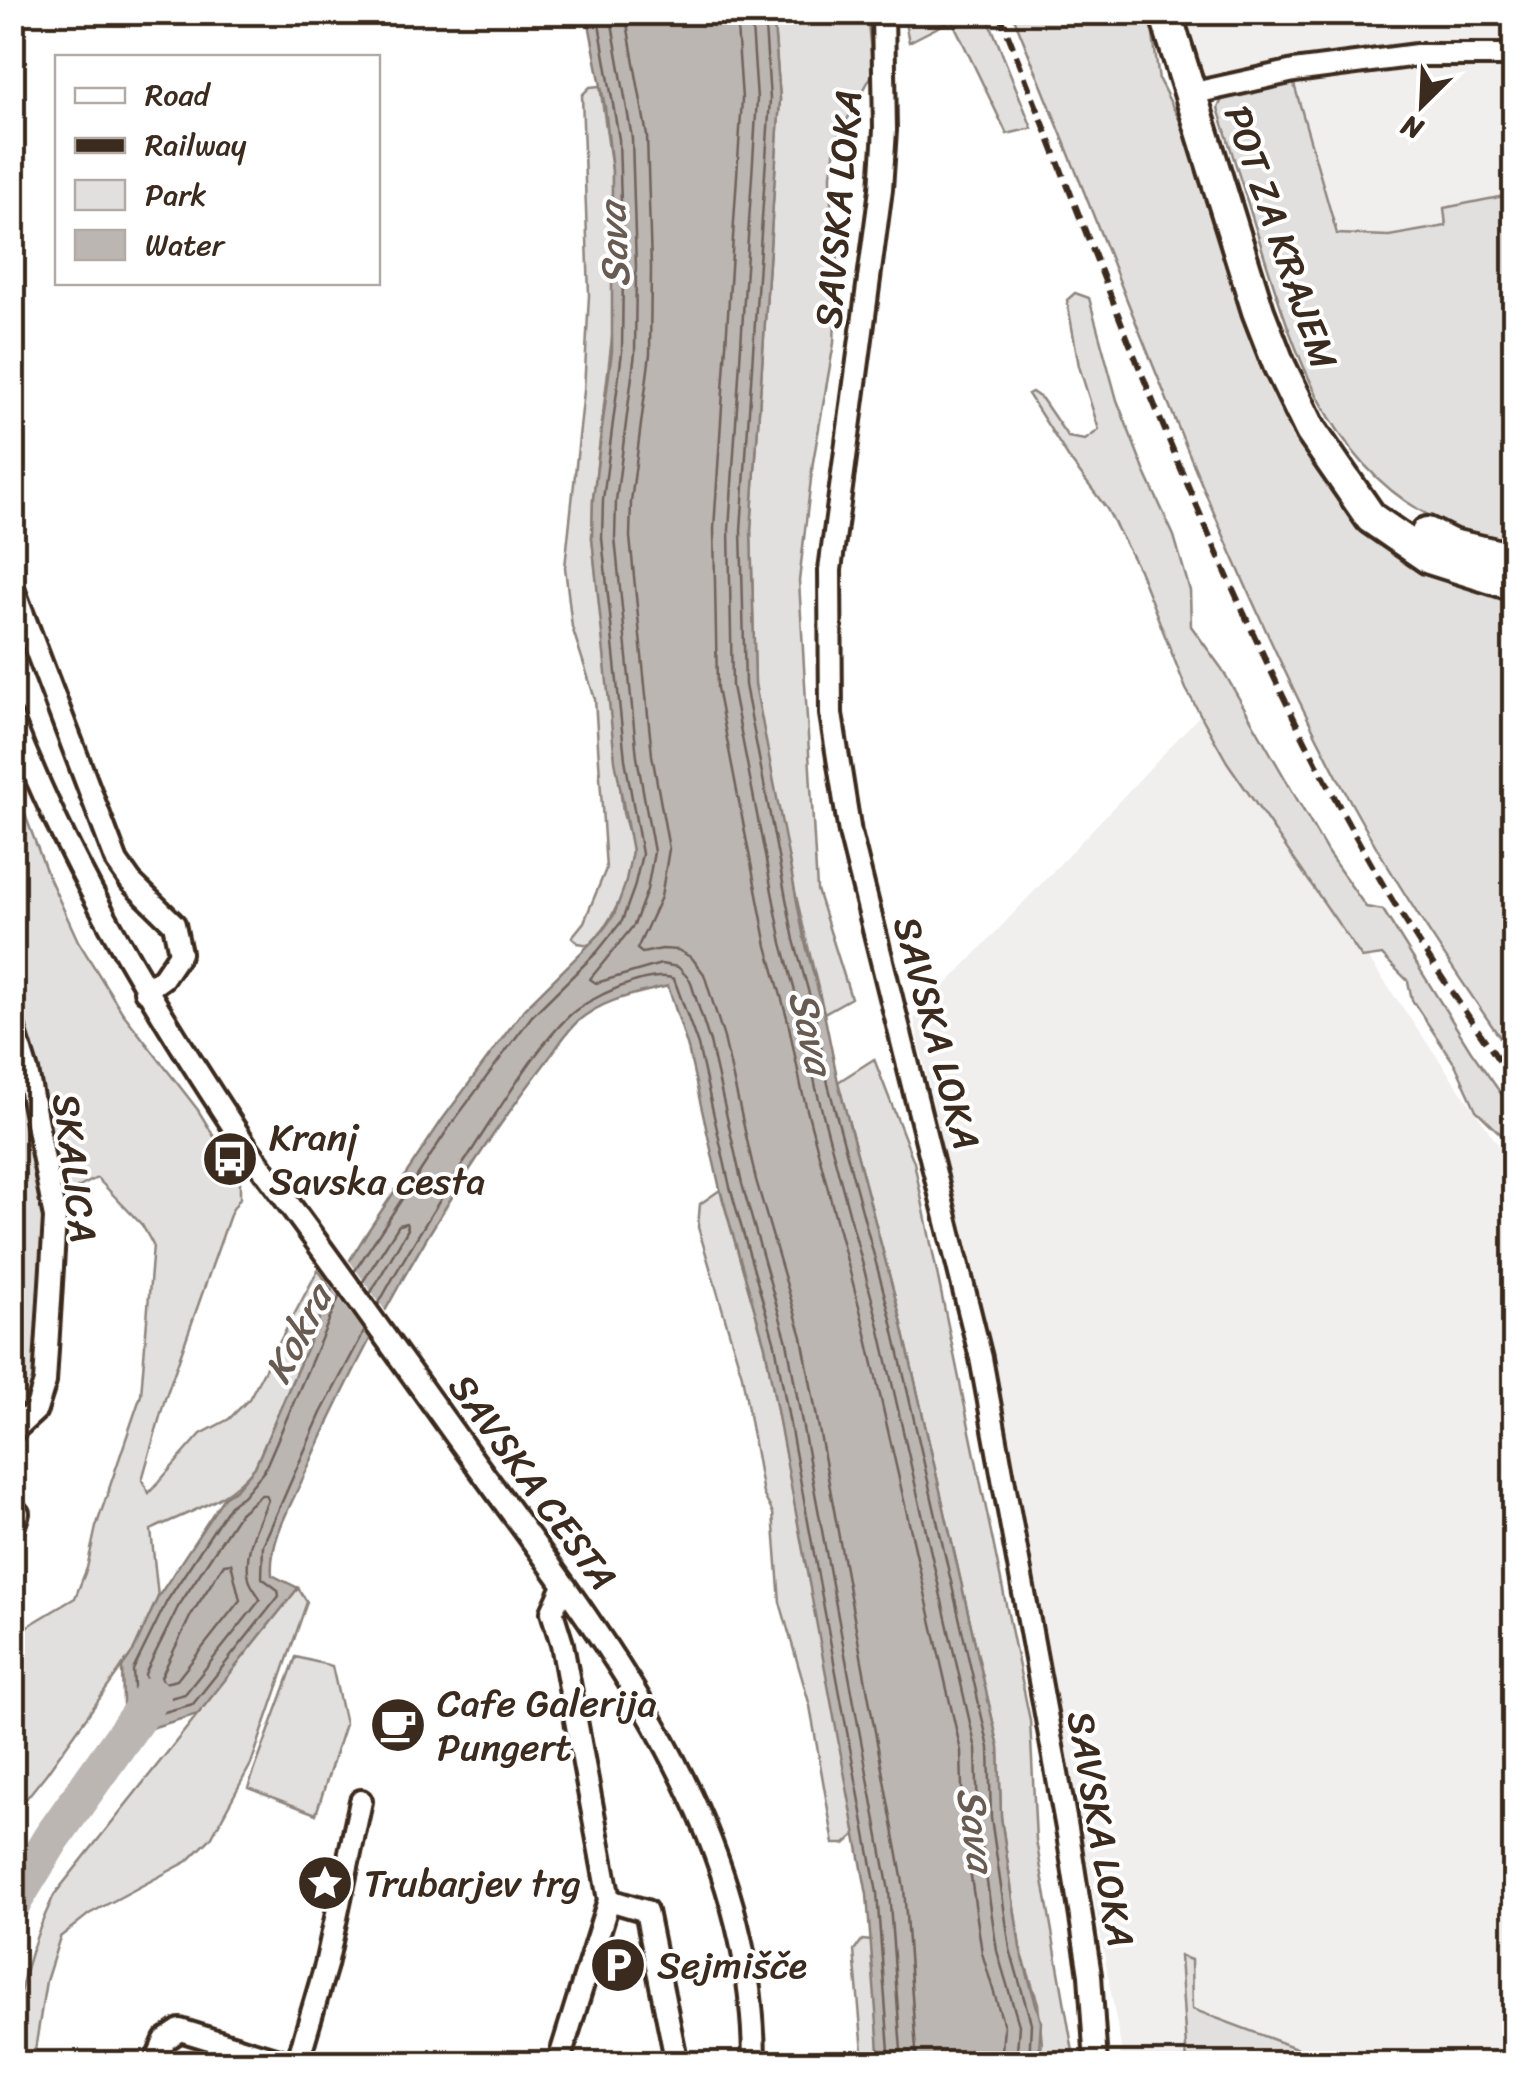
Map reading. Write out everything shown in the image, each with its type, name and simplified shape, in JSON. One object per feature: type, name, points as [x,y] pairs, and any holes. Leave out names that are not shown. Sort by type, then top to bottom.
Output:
[{"type":"street","name":"SAVSKA LOKA","points":[[882,12],[885,130],[881,189],[830,570],[831,714],[850,834],[948,1214],[985,1377],[1068,1834],[1090,1975],[1096,2064]]},
{"type":"street","name":"POT ZA KRAJEM","points":[[1165,12],[1258,310],[1279,365],[1311,430],[1371,518],[1429,558],[1514,585]]},
{"type":"street","points":[[1190,94],[1294,71],[1416,56],[1514,55]]},
{"type":"street","name":"POT ZA KRAJEM","points":[[1343,476],[1374,494],[1393,512],[1451,545],[1514,559]]},
{"type":"street","points":[[12,586],[117,862],[174,924],[180,954],[163,978],[145,991]]},
{"type":"street","name":"SAVSKA CESTA","points":[[12,719],[83,880],[145,991],[248,1149],[592,1624],[645,1709],[688,1788],[721,1868],[746,1957],[754,2016],[754,2064]]},
{"type":"street","name":"SKALICA","points":[[12,1022],[28,1072],[54,1218],[44,1382],[36,1410],[12,1432]]},
{"type":"street","points":[[558,2064],[609,1900],[566,1663],[552,1612],[564,1586]]},
{"type":"street","points":[[155,2064],[165,2040],[180,2030],[294,2064],[326,1965],[361,1801]]},
{"type":"street","points":[[609,1900],[646,1912],[677,2064]]},
{"type":"shaded area","points":[[1183,13],[1514,13],[1514,194],[1444,208],[1446,226],[1389,236],[1337,234],[1294,85],[1224,95],[1203,80]]},
{"type":"shaded area","points":[[1199,716],[1514,1167],[1514,2063],[1120,2063],[1121,2048],[1016,1470],[914,1019]]},
{"type":"green space","points":[[773,13],[867,13],[873,73],[836,140],[831,174],[831,210],[838,252],[834,343],[813,462],[799,581],[817,890],[851,998],[824,1013],[782,838],[755,684],[751,530],[780,99]]},
{"type":"green space","points":[[903,13],[986,13],[1032,128],[1007,134],[952,20],[909,42]]},
{"type":"green space","points":[[1012,13],[1150,13],[1159,80],[1194,148],[1198,172],[1225,252],[1301,440],[1319,470],[1343,500],[1514,598],[1514,1058],[1381,855],[1294,690],[1208,499]]},
{"type":"green space","points":[[1294,84],[1337,234],[1389,236],[1446,226],[1444,208],[1514,194],[1514,545],[1444,522],[1389,488],[1361,462],[1338,431],[1302,364],[1218,108],[1224,95]]},
{"type":"green space","points":[[600,86],[612,170],[613,329],[592,538],[623,813],[632,852],[619,902],[590,945],[578,943],[572,937],[584,922],[606,869],[595,699],[572,627],[565,567],[584,391],[589,295],[582,95],[590,87]]},
{"type":"green space","points":[[1075,293],[1089,298],[1117,400],[1174,536],[1190,591],[1191,626],[1222,669],[1328,853],[1366,907],[1383,910],[1514,1112],[1514,1147],[1476,1110],[1456,1066],[1412,1000],[1408,981],[1382,955],[1362,958],[1227,762],[1186,689],[1139,570],[1107,509],[1028,394],[1032,392],[1042,399],[1068,437],[1085,440],[1099,430],[1079,366],[1067,300]]},
{"type":"green space","points":[[12,780],[78,941],[122,1012],[198,1110],[240,1179],[240,1198],[231,1212],[165,1399],[142,1480],[149,1493],[201,1434],[229,1419],[249,1399],[318,1270],[332,1289],[255,1467],[220,1498],[151,1530],[158,1597],[134,1650],[13,1815],[13,1635],[75,1598],[87,1568],[96,1527],[141,1395],[153,1245],[142,1225],[97,1178],[50,1202],[34,1391],[13,1422]]},
{"type":"green space","points":[[874,1059],[914,1162],[1030,1720],[1036,1840],[1075,2063],[1038,2063],[1042,2044],[1038,2003],[1020,1948],[1001,1817],[999,1748],[900,1316],[838,1082]]},
{"type":"green space","points":[[720,1190],[765,1346],[857,1833],[845,1844],[834,1844],[810,1706],[780,1602],[773,1513],[763,1494],[742,1375],[698,1227],[700,1204]]},
{"type":"green space","points":[[298,1588],[307,1602],[251,1764],[211,1838],[188,1861],[89,1914],[60,1937],[46,1981],[33,2063],[13,2064],[15,2020],[24,1977],[54,1895]]},
{"type":"green space","points":[[296,1657],[332,1666],[345,1724],[316,1814],[248,1788]]},
{"type":"green space","points":[[862,1940],[872,1941],[880,2063],[864,2063],[854,1951]]},
{"type":"green space","points":[[1180,1956],[1191,1960],[1192,2009],[1336,2063],[1187,2063]]},
{"type":"water","name":"Sava","points":[[587,13],[773,13],[780,99],[751,530],[755,684],[804,938],[900,1316],[999,1748],[1001,1817],[1020,1948],[1041,2022],[1038,2063],[880,2063],[867,1895],[765,1346],[720,1189],[688,1048],[668,986],[620,998],[587,1014],[570,1030],[513,1106],[446,1207],[384,1313],[287,1512],[277,1537],[272,1575],[298,1588],[198,1714],[124,1736],[122,1667],[158,1597],[224,1497],[255,1467],[332,1289],[442,1120],[524,1009],[601,933],[614,915],[625,885],[632,851],[615,760],[592,538],[593,499],[612,351],[612,170]]},
{"type":"pier","points":[[346,1256],[389,1316],[374,1345],[329,1284]]},
{"type":"waterway","name":"Kokra","points":[[12,1903],[51,1839],[152,1696]]},
{"type":"railway","points":[[999,12],[1177,460],[1275,680],[1388,893],[1514,1082]]},
{"type":"place","name":"Kranj Savska cesta","points":[[230,1159]]},
{"type":"place","name":"Cafe Galerija Pungert","points":[[398,1725]]},
{"type":"place","name":"Trubarjev trg","points":[[325,1883]]},
{"type":"place","name":"Sejmišče","points":[[618,1965]]}]
